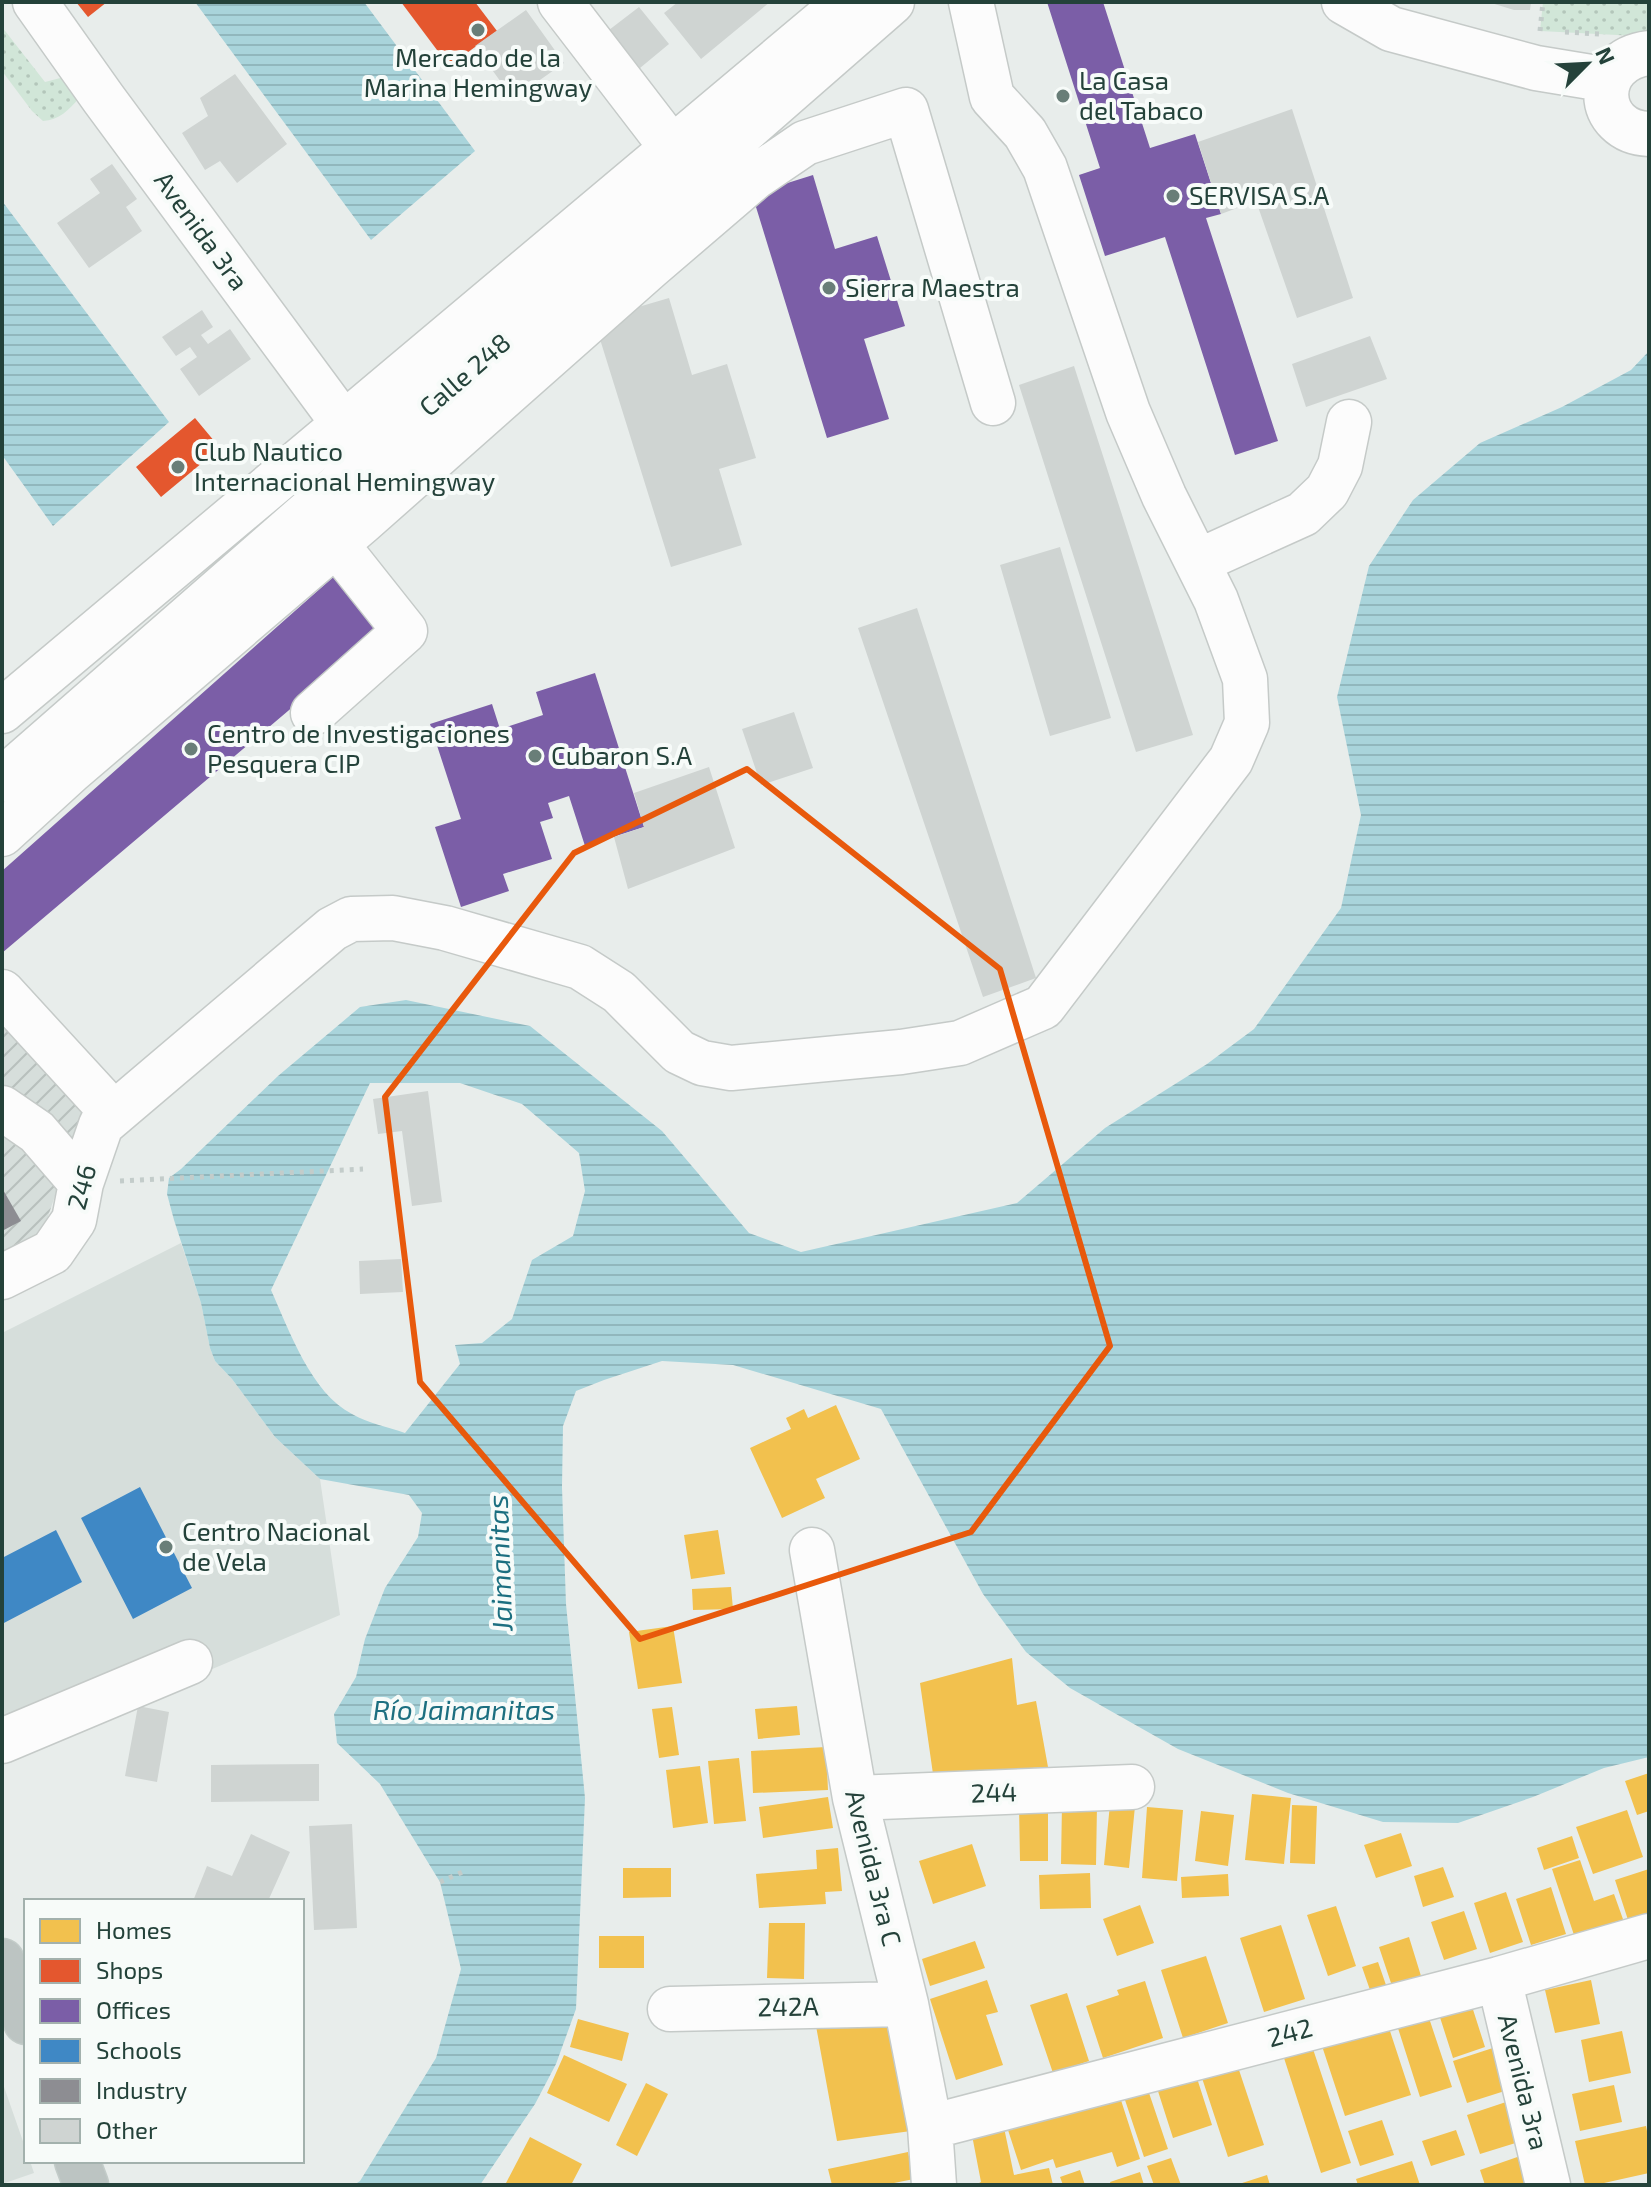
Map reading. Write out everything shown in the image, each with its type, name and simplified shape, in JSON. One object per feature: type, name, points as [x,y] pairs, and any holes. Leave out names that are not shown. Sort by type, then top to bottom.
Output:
[{"type":"highway","points":[[2,1961],[24,2017]]},
{"type":"street","name":"Avenida 3ra","points":[[35,2],[370,458]]},
{"type":"street","points":[[560,2],[683,162]]},
{"type":"street","name":"Calle 248","points":[[2,780],[370,458],[683,162],[846,2]]},
{"type":"street","name":"Calle 248","points":[[7,696],[209,537],[344,424],[892,2]]},
{"type":"street","name":"246","points":[[2,1277],[52,1252],[74,1220],[81,1183],[101,1125],[332,929],[351,919],[393,918],[445,928],[580,967],[619,992],[679,1052],[702,1063],[731,1068],[901,1052],[960,1043],[1043,1007],[1231,760],[1247,723],[1245,679],[1216,600],[1164,496],[1128,412],[1045,168],[1025,133],[992,97],[971,2]]},
{"type":"street","points":[[1344,2],[1391,29],[1536,68],[1609,80]]},
{"type":"street","points":[[1649,53],[1624,60],[1615,68],[1606,92],[1613,117],[1634,132],[1649,134]]},
{"type":"street","points":[[2,834],[755,177],[805,143],[906,110],[993,403]]},
{"type":"street","points":[[1197,562],[1303,514],[1327,491],[1340,466],[1349,422]]},
{"type":"street","points":[[313,713],[405,631],[336,544]]},
{"type":"street","points":[[7,696],[49,739]]},
{"type":"street","points":[[2,992],[114,1114]]},
{"type":"street","points":[[2,1108],[37,1132],[81,1183]]},
{"type":"street","name":"Avenida 3ra C","points":[[812,1550],[855,1798],[906,2004],[930,2127],[934,2185]]},
{"type":"street","points":[[2,1741],[190,1662]]},
{"type":"street","name":"244","points":[[855,1798],[1132,1787]]},
{"type":"street","name":"242","points":[[930,2127],[1499,1979],[1649,1936]]},
{"type":"street","name":"Avenida 3ra","points":[[1499,1979],[1548,2185]]},
{"type":"street","name":"242A","points":[[670,2009],[906,2004]]},
{"type":"path","points":[[81,1183],[363,1169]]},
{"type":"path","points":[[440,1882],[467,1870]]},
{"type":"highlighted area","points":[[747,769],[1000,969],[1110,1346],[971,1532],[640,1639],[420,1382],[385,1097],[574,853]]},
{"type":"shaded area","points":[[2,1025],[84,1111],[43,1231],[2,1252]]},
{"type":"shaded area","name":"Centro Nacional de Vela","points":[[181,1243],[201,1303],[215,1361],[275,1437],[320,1479],[340,1615],[2,1758],[2,1333]]},
{"type":"shaded area","points":[[2,2081],[24,2144],[24,2163],[31,2163],[34,2173],[2,2184]]},
{"type":"green space","points":[[1543,2],[1649,2],[1649,32],[1636,36],[1540,31]]},
{"type":"green space","points":[[2,27],[45,82],[68,76],[79,98],[63,114],[43,121],[2,71]]},
{"type":"water","points":[[195,2],[364,2],[475,151],[371,240]]},
{"type":"water","points":[[2,201],[169,422],[53,526],[2,455]]},
{"type":"water","points":[[1649,351],[1649,1757],[1604,1768],[1458,1823],[1383,1822],[1288,1793],[1178,1749],[1070,1688],[1026,1652],[983,1594],[881,1409],[733,1365],[662,1361],[604,1380],[576,1391],[563,1426],[566,1604],[585,1798],[576,2009],[556,2064],[535,2104],[480,2185],[354,2185],[360,2181],[436,2058],[461,1969],[440,1882],[380,1784],[337,1743],[334,1714],[356,1677],[365,1639],[385,1588],[418,1537],[422,1513],[409,1495],[320,1479],[275,1437],[215,1361],[201,1303],[167,1194],[169,1178],[278,1076],[360,1007],[406,1000],[530,1026],[662,1131],[749,1233],[801,1252],[1017,1203],[1105,1128],[1207,1064],[1254,1029],[1341,908],[1361,815],[1337,697],[1369,566],[1413,500],[1480,443],[1562,407],[1631,370]],"holes":[[[370,1083],[460,1083],[522,1104],[579,1153],[585,1191],[573,1236],[532,1260],[512,1319],[482,1343],[455,1345],[460,1364],[405,1433],[352,1414],[337,1404],[303,1359],[271,1290]]]},
{"type":"building: Homes","points":[[836,1405],[860,1459],[816,1479],[825,1498],[782,1518],[750,1448],[791,1429],[786,1418],[804,1409],[808,1418]]},
{"type":"building: Homes","points":[[718,1530],[725,1574],[691,1579],[684,1535]]},
{"type":"building: Homes","points":[[731,1587],[733,1609],[693,1610],[692,1589]]},
{"type":"building: Homes","points":[[673,1626],[682,1683],[638,1689],[629,1632]]},
{"type":"building: Homes","points":[[1012,1658],[1017,1705],[1036,1701],[1048,1767],[933,1774],[920,1683]]},
{"type":"building: Homes","points":[[797,1706],[800,1735],[758,1739],[755,1709]]},
{"type":"building: Homes","points":[[672,1707],[679,1755],[659,1758],[652,1709]]},
{"type":"building: Homes","points":[[826,1747],[828,1790],[753,1793],[751,1751]]},
{"type":"building: Homes","points":[[739,1758],[746,1821],[714,1824],[708,1761]]},
{"type":"building: Homes","points":[[700,1766],[708,1823],[673,1828],[666,1770]]},
{"type":"building: Homes","points":[[1649,1773],[1649,1811],[1637,1815],[1625,1781]]},
{"type":"building: Homes","points":[[1252,1794],[1291,1798],[1284,1864],[1245,1860]]},
{"type":"building: Homes","points":[[828,1797],[833,1828],[763,1838],[759,1807]]},
{"type":"building: Homes","points":[[1062,1804],[1097,1805],[1096,1865],[1061,1864]]},
{"type":"building: Homes","points":[[1110,1804],[1135,1806],[1129,1868],[1104,1865]]},
{"type":"building: Homes","points":[[1292,1805],[1317,1806],[1315,1864],[1290,1863]]},
{"type":"building: Homes","points":[[1019,1806],[1048,1806],[1048,1861],[1020,1861]]},
{"type":"building: Homes","points":[[1147,1807],[1183,1810],[1177,1881],[1142,1878]]},
{"type":"building: Homes","points":[[1627,1810],[1643,1857],[1593,1874],[1576,1827]]},
{"type":"building: Homes","points":[[1201,1811],[1234,1815],[1228,1866],[1195,1861]]},
{"type":"building: Homes","points":[[1401,1833],[1412,1866],[1376,1878],[1364,1845]]},
{"type":"building: Homes","points":[[1572,1836],[1579,1858],[1544,1870],[1537,1848]]},
{"type":"building: Homes","points":[[972,1844],[986,1886],[933,1904],[919,1861]]},
{"type":"building: Homes","points":[[838,1848],[842,1891],[825,1892],[826,1904],[759,1908],[756,1874],[817,1869],[816,1850]]},
{"type":"building: Homes","points":[[1580,1860],[1594,1901],[1614,1894],[1624,1922],[1575,1938],[1552,1869]]},
{"type":"building: Homes","points":[[1443,1867],[1454,1897],[1423,1907],[1414,1876]]},
{"type":"building: Homes","points":[[623,1868],[671,1868],[671,1897],[623,1898]]},
{"type":"building: Homes","points":[[1649,1869],[1649,1917],[1629,1923],[1615,1880]]},
{"type":"building: Homes","points":[[1090,1873],[1091,1908],[1040,1909],[1039,1875]]},
{"type":"building: Homes","points":[[1228,1874],[1229,1896],[1182,1898],[1181,1877]]},
{"type":"building: Homes","points":[[1551,1887],[1566,1934],[1531,1945],[1516,1899]]},
{"type":"building: Homes","points":[[1506,1892],[1523,1942],[1490,1953],[1474,1903]]},
{"type":"building: Homes","points":[[1140,1905],[1154,1943],[1117,1956],[1103,1919]]},
{"type":"building: Homes","points":[[1336,1906],[1356,1966],[1328,1976],[1307,1915]]},
{"type":"building: Homes","points":[[1464,1911],[1477,1949],[1444,1960],[1431,1922]]},
{"type":"building: Homes","points":[[769,1923],[805,1923],[804,1979],[767,1978]]},
{"type":"building: Homes","points":[[1281,1925],[1305,1999],[1264,2012],[1240,1938]]},
{"type":"building: Homes","points":[[599,1936],[644,1936],[644,1968],[599,1968]]},
{"type":"building: Homes","points":[[1409,1937],[1421,1976],[1392,1986],[1379,1947]]},
{"type":"building: Homes","points":[[975,1941],[985,1968],[930,1986],[922,1959]]},
{"type":"building: Homes","points":[[1206,1956],[1228,2023],[1183,2038],[1161,1970]]},
{"type":"building: Homes","points":[[1378,1962],[1386,1985],[1370,1990],[1362,1967]]},
{"type":"building: Homes","points":[[987,1980],[998,2012],[986,2015],[1003,2065],[956,2080],[930,1999]]},
{"type":"building: Homes","points":[[1591,1980],[1600,2024],[1555,2033],[1545,1990]]},
{"type":"building: Homes","points":[[1145,1981],[1163,2038],[1103,2058],[1086,2006],[1119,1995],[1117,1990]]},
{"type":"building: Homes","points":[[1067,1993],[1089,2061],[1053,2073],[1030,2005]]},
{"type":"building: Homes","points":[[1469,1997],[1485,2047],[1453,2058],[1437,2008]]},
{"type":"building: Homes","points":[[1427,2012],[1452,2087],[1420,2097],[1396,2022]]},
{"type":"building: Homes","points":[[578,2019],[629,2033],[622,2061],[570,2047]]},
{"type":"building: Homes","points":[[889,2019],[911,2131],[837,2141],[816,2026]]},
{"type":"building: Homes","points":[[1388,2025],[1411,2095],[1345,2116],[1322,2046]]},
{"type":"building: Homes","points":[[1622,2031],[1631,2073],[1589,2082],[1581,2040]]},
{"type":"building: Homes","points":[[1502,2045],[1511,2089],[1467,2103],[1453,2061]]},
{"type":"building: Homes","points":[[1313,2049],[1351,2163],[1321,2173],[1284,2058]]},
{"type":"building: Homes","points":[[564,2055],[627,2084],[609,2122],[547,2093]]},
{"type":"building: Homes","points":[[1237,2064],[1264,2145],[1228,2157],[1201,2075]]},
{"type":"building: Homes","points":[[1195,2072],[1212,2125],[1173,2138],[1156,2085]]},
{"type":"building: Homes","points":[[646,2083],[668,2094],[637,2156],[616,2145]]},
{"type":"building: Homes","points":[[1614,2085],[1622,2122],[1580,2131],[1572,2094]]},
{"type":"building: Homes","points":[[1148,2090],[1168,2149],[1144,2157],[1124,2097]]},
{"type":"building: Homes","points":[[1119,2094],[1140,2159],[1117,2167],[1112,2152],[1056,2168],[1053,2159],[1021,2170],[1008,2130]]},
{"type":"building: Homes","points":[[1512,2100],[1522,2141],[1480,2154],[1467,2115]]},
{"type":"building: Homes","points":[[1382,2120],[1394,2155],[1360,2166],[1348,2131]]},
{"type":"building: Homes","points":[[1003,2123],[1014,2175],[1049,2168],[1053,2185],[975,2185],[981,2182],[971,2130]]},
{"type":"building: Homes","points":[[1646,2126],[1649,2173],[1585,2185],[1575,2141]]},
{"type":"building: Homes","points":[[1456,2130],[1465,2155],[1431,2166],[1422,2141]]},
{"type":"building: Homes","points":[[530,2137],[582,2164],[571,2185],[506,2183]]},
{"type":"building: Homes","points":[[908,2152],[914,2179],[884,2185],[832,2185],[828,2169]]},
{"type":"building: Homes","points":[[1526,2154],[1534,2185],[1485,2185],[1480,2170]]},
{"type":"building: Homes","points":[[1171,2158],[1181,2185],[1154,2185],[1147,2166]]},
{"type":"building: Homes","points":[[1412,2161],[1420,2185],[1358,2185],[1356,2179]]},
{"type":"building: Homes","points":[[1080,2170],[1085,2185],[1063,2185],[1060,2177]]},
{"type":"building: Homes","points":[[1140,2172],[1144,2185],[1111,2185],[1110,2182]]},
{"type":"building: Homes","points":[[1267,2175],[1270,2185],[1239,2185],[1239,2184]]},
{"type":"building: Shops","points":[[76,2],[107,2],[88,17]]},
{"type":"building: Shops","points":[[401,2],[475,2],[497,31],[449,66]]},
{"type":"building: Shops","points":[[195,418],[220,448],[161,497],[136,467]]},
{"type":"building: Offices","points":[[1047,2],[1103,2],[1150,148],[1195,134],[1221,214],[1206,218],[1278,441],[1235,455],[1165,237],[1105,256],[1079,175],[1100,168]]},
{"type":"building: Offices","points":[[813,175],[835,249],[877,236],[905,326],[864,339],[889,419],[827,438],[752,194]]},
{"type":"building: Offices","name":"Centro de Investigaciones Pesquera CIP","points":[[340,571],[386,628],[2,953],[2,871]]},
{"type":"building: Offices","points":[[595,673],[644,827],[585,846],[569,796],[548,803],[553,818],[540,822],[552,859],[503,874],[509,891],[461,907],[435,827],[461,819],[430,724],[492,704],[500,729],[543,715],[536,692]]},
{"type":"building: Schools","points":[[140,1487],[192,1588],[133,1619],[81,1518]]},
{"type":"building: Schools","points":[[56,1530],[82,1582],[2,1624],[2,1558]]},
{"type":"building: Industry","points":[[2,1188],[21,1221],[2,1231]]},
{"type":"building: Other","points":[[678,2],[770,2],[701,59],[664,13]]},
{"type":"building: Other","points":[[1488,2],[1531,2],[1530,10],[1514,10]]},
{"type":"building: Other","points":[[639,7],[669,44],[640,68],[609,30]]},
{"type":"building: Other","points":[[526,10],[564,63],[513,99],[475,46]]},
{"type":"building: Other","points":[[235,74],[287,144],[237,183],[220,161],[205,170],[182,133],[208,116],[200,98]]},
{"type":"building: Other","points":[[1292,109],[1353,298],[1297,318],[1256,201],[1221,214],[1198,142]]},
{"type":"building: Other","points":[[112,164],[137,199],[126,207],[142,231],[89,268],[57,223],[100,193],[90,179]]},
{"type":"building: Other","points":[[669,298],[692,375],[727,364],[756,458],[719,469],[742,545],[671,567],[594,320]]},
{"type":"building: Other","points":[[202,310],[213,327],[201,335],[208,344],[230,329],[251,359],[199,396],[180,369],[197,357],[190,347],[176,356],[162,337]]},
{"type":"building: Other","points":[[1370,336],[1387,379],[1306,407],[1292,364]]},
{"type":"building: Other","points":[[1074,366],[1193,735],[1136,752],[1019,385]]},
{"type":"building: Other","points":[[1060,547],[1111,718],[1050,736],[1000,565]]},
{"type":"building: Other","points":[[917,608],[1036,978],[983,997],[858,628]]},
{"type":"building: Other","points":[[794,712],[813,768],[761,785],[742,729]]},
{"type":"building: Other","points":[[709,767],[735,848],[628,889],[614,837],[644,827],[634,793]]},
{"type":"building: Other","points":[[428,1091],[442,1202],[412,1206],[402,1131],[378,1134],[373,1099]]},
{"type":"building: Other","points":[[401,1259],[403,1292],[360,1294],[359,1261]]},
{"type":"building: Other","points":[[138,1706],[169,1712],[157,1782],[125,1776]]},
{"type":"building: Other","points":[[319,1764],[319,1801],[211,1802],[211,1765]]},
{"type":"building: Other","points":[[352,1824],[357,1928],[314,1930],[309,1826]]},
{"type":"building: Other","points":[[251,1834],[290,1852],[269,1899],[194,1899],[207,1866],[232,1876]]},
{"type":"place","name":"Mercado de la Marina Hemingway","points":[[478,30]]},
{"type":"place","name":"La Casa del Tabaco","points":[[1063,96]]},
{"type":"place","name":"SERVISA S.A","points":[[1173,196]]},
{"type":"place","name":"Sierra Maestra","points":[[829,288]]},
{"type":"place","name":"Club Nautico Internacional Hemingway","points":[[178,467]]},
{"type":"place","name":"Centro de Investigaciones Pesquera CIP","points":[[191,749]]},
{"type":"place","name":"Cubaron S.A","points":[[535,756]]},
{"type":"place","name":"Centro Nacional de Vela","points":[[166,1547]]},
{"type":"water label","name":"Jaimanitas","points":[[500,1563]]},
{"type":"water label","name":"Río Jaimanitas","points":[[464,1710]]}]
